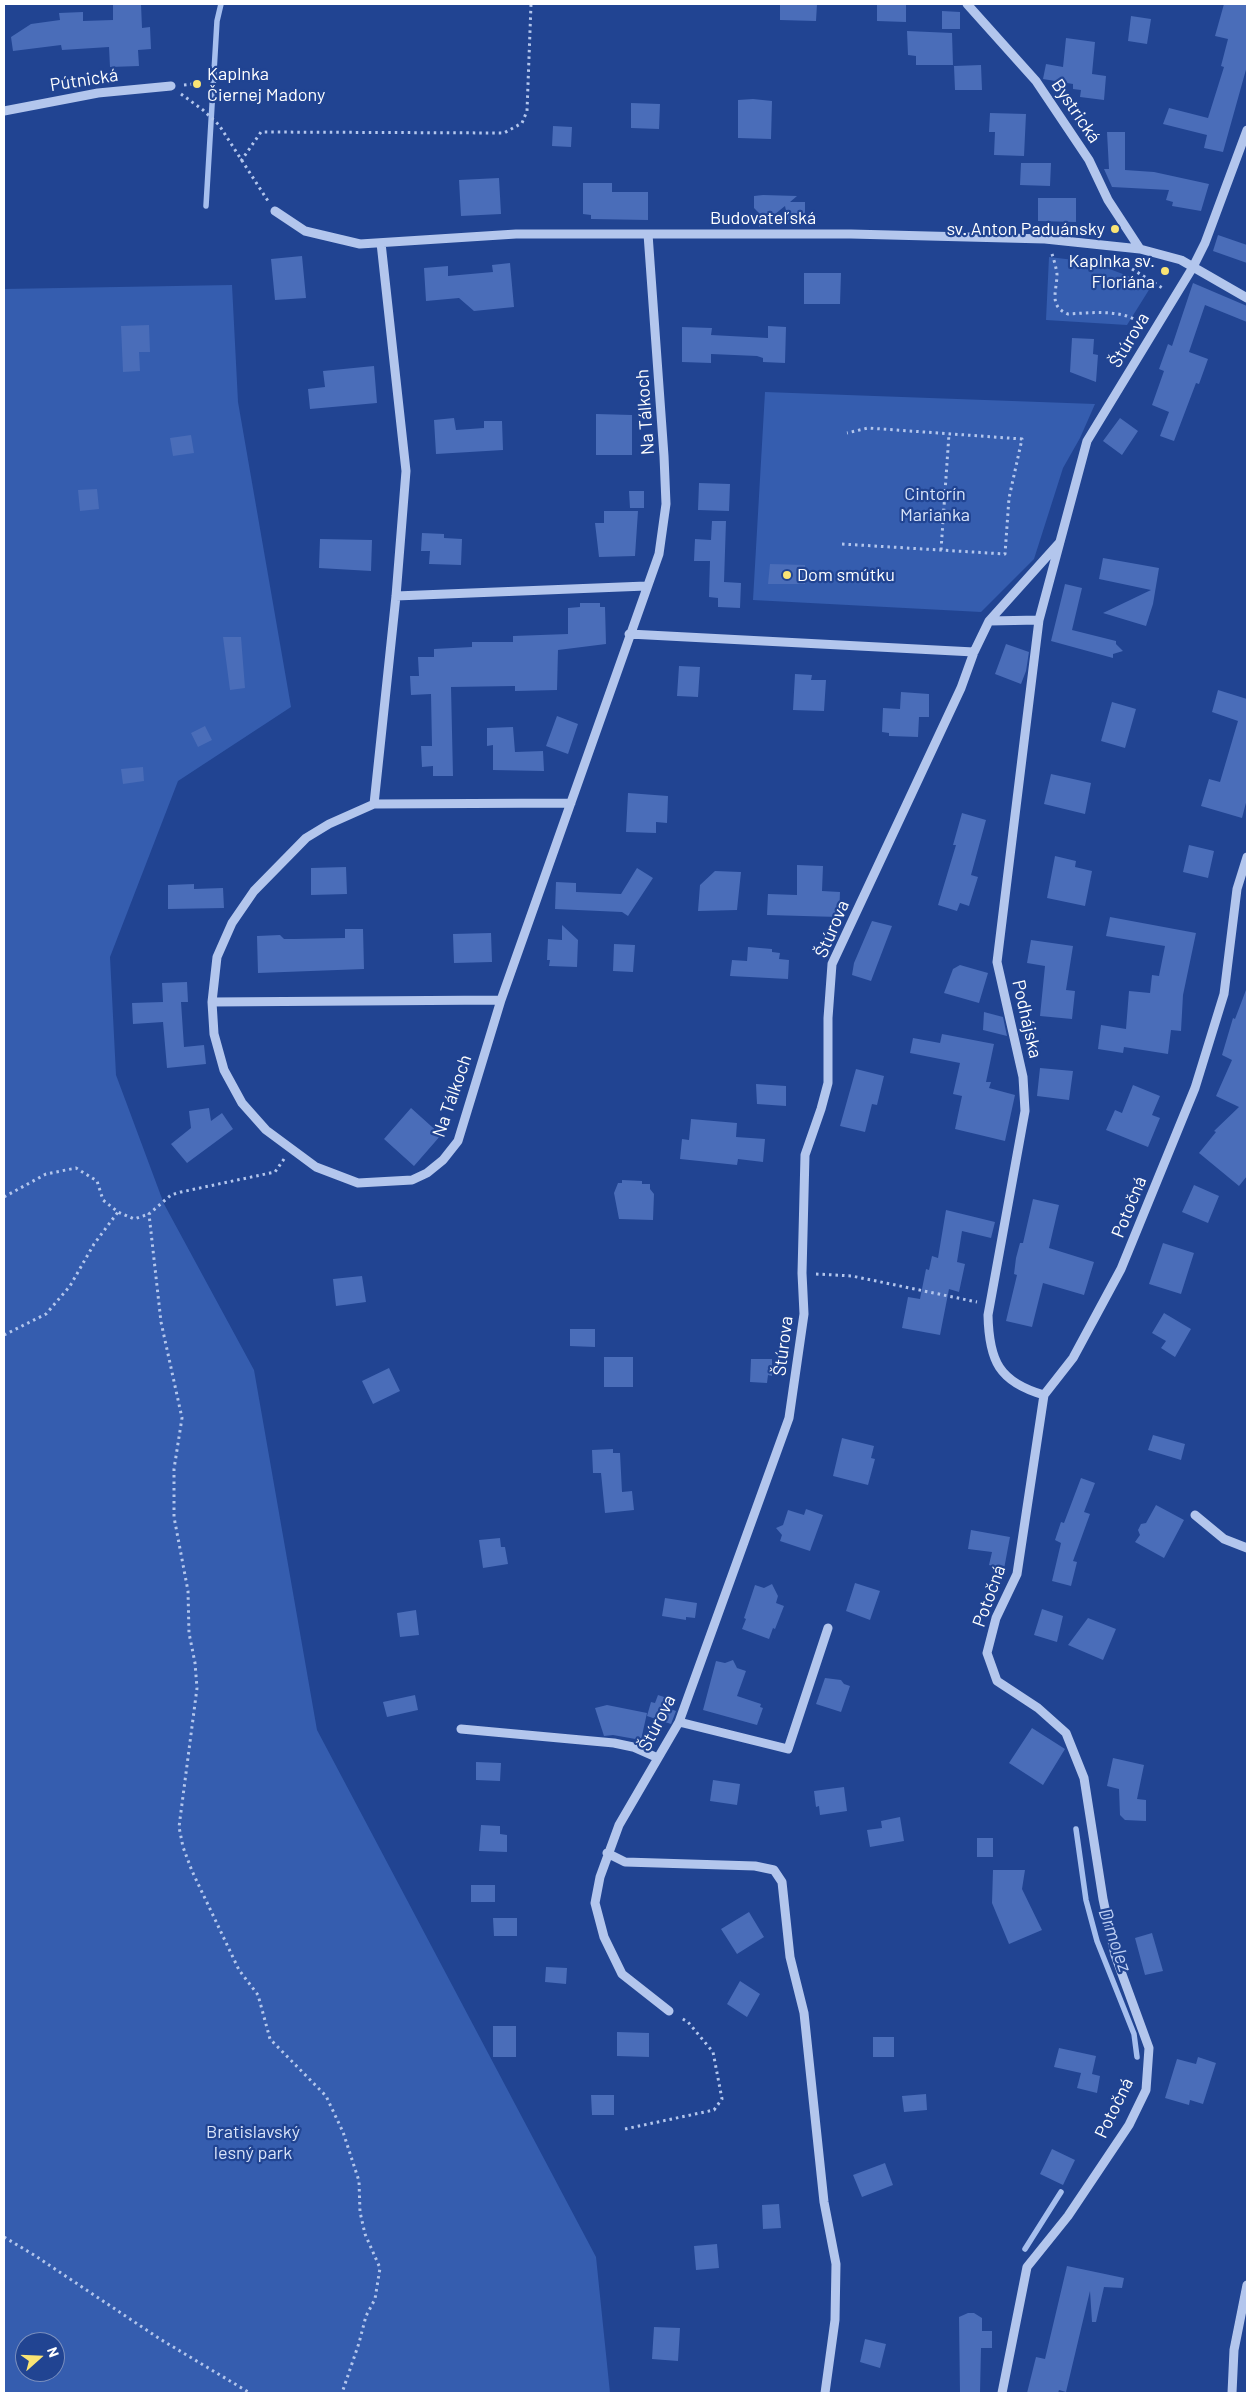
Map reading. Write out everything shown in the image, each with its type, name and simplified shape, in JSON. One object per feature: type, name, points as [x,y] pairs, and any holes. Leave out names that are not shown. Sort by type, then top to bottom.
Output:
[{"type":"street","name":"Bystrická","points":[[967,4],[1036,81],[1089,160],[1108,200],[1140,249]]},
{"type":"street","name":"Pútnická","points":[[4,111],[98,92],[171,86]]},
{"type":"street","name":"Štúrova","points":[[1039,620],[1086,441],[1175,296],[1205,243],[1247,130]]},
{"type":"street","name":"Budovateľská","points":[[275,211],[305,231],[360,244],[516,234],[851,234],[1045,239],[1140,249],[1181,260],[1247,298]]},
{"type":"street","name":"Na Tálkoch","points":[[571,803],[374,804],[329,824],[306,838],[254,891],[232,923],[216,957],[212,1002],[214,1034],[224,1070],[242,1103],[266,1130],[316,1167],[358,1183],[412,1180],[427,1173],[443,1160],[458,1141],[501,1000],[571,803],[629,634],[658,554],[666,504],[648,234]]},
{"type":"street","points":[[374,804],[396,596],[406,471],[382,243]]},
{"type":"street","name":"Štúrova","points":[[669,2011],[622,1974],[604,1937],[595,1903],[607,1853],[619,1825],[679,1722],[789,1418],[804,1314],[802,1273],[805,1155],[828,1083],[832,964],[961,688],[974,652],[989,622],[1060,542]]},
{"type":"street","points":[[396,596],[646,586]]},
{"type":"street","points":[[989,622],[1039,620]]},
{"type":"street","name":"Podhájska","points":[[1039,620],[997,962],[1023,1076],[1025,1111],[990,1305],[988,1335],[992,1353],[1005,1376],[1022,1389],[1044,1395]]},
{"type":"street","points":[[629,634],[974,652]]},
{"type":"street","name":"Potočná","points":[[1002,2393],[1026,2267],[1068,2216],[1128,2125],[1146,2090],[1149,2048],[1115,1955],[1103,1899],[1084,1778],[1066,1733],[1038,1708],[997,1681],[987,1653],[996,1618],[1017,1574],[1044,1395],[1073,1358],[1121,1268],[1195,1088],[1224,994],[1237,889],[1247,857]]},
{"type":"street","points":[[212,1002],[501,1000]]},
{"type":"street","points":[[1195,1515],[1224,1538],[1247,1548]]},
{"type":"street","points":[[679,1722],[788,1749],[828,1628]]},
{"type":"street","points":[[461,1728],[614,1742],[633,1747],[658,1758]]},
{"type":"street","points":[[607,1853],[625,1862],[755,1866],[774,1870],[782,1882],[790,1957],[804,2013],[824,2202],[836,2264],[835,2320],[825,2393]]},
{"type":"street","points":[[1232,2393],[1234,2350],[1247,2284]]},
{"type":"path","points":[[241,161],[261,132],[504,133],[522,124],[527,112],[531,4]]},
{"type":"path","points":[[171,86],[203,110],[219,125],[275,211]]},
{"type":"path","points":[[1045,239],[1057,271],[1054,298],[1056,306],[1068,314],[1099,313],[1130,317],[1141,323],[1150,336]]},
{"type":"path","points":[[1052,254],[1062,255]]},
{"type":"path","points":[[1118,261],[1175,296]]},
{"type":"path","points":[[842,544],[1005,554],[1010,498],[1022,439],[868,428],[847,433]]},
{"type":"path","points":[[941,550],[949,434]]},
{"type":"path","points":[[4,1197],[46,1174],[76,1168],[97,1181],[103,1200],[118,1212],[134,1219],[149,1214],[171,1195],[275,1172],[290,1149]]},
{"type":"path","points":[[4,1335],[46,1314],[70,1286],[94,1244],[118,1212]]},
{"type":"path","points":[[149,1214],[161,1322],[182,1418],[174,1469],[174,1516],[188,1591],[189,1633],[196,1680],[179,1827],[183,1847],[192,1871],[239,1970],[258,1995],[270,2039],[326,2096],[344,2132],[359,2181],[360,2212],[364,2234],[380,2268],[375,2299],[366,2316],[342,2393]]},
{"type":"path","points":[[802,1273],[852,1276],[990,1305]]},
{"type":"path","points":[[625,2129],[714,2110],[722,2099],[713,2052],[688,2022],[669,2011]]},
{"type":"path","points":[[4,2237],[160,2338],[250,2393]]},
{"type":"green space","points":[[1049,257],[1091,262],[1152,285],[1127,325],[1046,320]]},
{"type":"green space","name":"Bratislavský lesný park","points":[[232,285],[238,402],[291,707],[178,781],[110,957],[116,1075],[164,1204],[254,1370],[317,1730],[596,2257],[610,2393],[4,2393],[4,289]]},
{"type":"green space","name":"Cintorín Marianka","points":[[765,392],[1095,404],[1080,438],[1063,468],[1034,559],[981,612],[753,600]]},
{"type":"building","points":[[113,4],[141,4],[142,28],[150,27],[151,49],[138,50],[139,66],[110,67],[109,47],[62,50],[61,45],[13,51],[11,37],[31,24],[60,20],[59,13],[83,12],[83,21],[113,20]]},
{"type":"building","points":[[780,4],[817,4],[816,21],[780,20]]},
{"type":"building","points":[[877,4],[906,4],[906,22],[877,21]]},
{"type":"building","points":[[1224,4],[1247,4],[1247,66],[1223,152],[1204,148],[1207,135],[1163,124],[1169,108],[1208,118],[1224,67],[1221,66],[1228,39],[1215,36]]},
{"type":"building","points":[[942,11],[960,12],[960,29],[942,29]]},
{"type":"building","points":[[1131,16],[1151,19],[1147,44],[1128,41]]},
{"type":"building","points":[[907,31],[952,33],[953,65],[916,65],[916,56],[908,55]]},
{"type":"building","points":[[1066,38],[1095,42],[1092,74],[1106,76],[1104,100],[1080,97],[1081,90],[1073,89],[1073,84],[1043,79],[1046,64],[1063,67]]},
{"type":"building","points":[[981,65],[982,90],[955,90],[954,66]]},
{"type":"building","points":[[738,100],[772,101],[771,139],[738,138]]},
{"type":"building","points":[[631,103],[660,104],[659,129],[631,128]]},
{"type":"building","points":[[990,113],[1026,114],[1024,156],[994,155],[995,132],[989,132]]},
{"type":"building","points":[[553,126],[572,127],[571,147],[552,146]]},
{"type":"building","points":[[1107,132],[1125,132],[1125,170],[1154,172],[1209,184],[1201,211],[1172,206],[1173,202],[1166,200],[1169,190],[1112,187],[1104,169],[1109,169]]},
{"type":"building","points":[[1021,163],[1051,163],[1050,186],[1020,185]]},
{"type":"building","points":[[499,178],[501,214],[461,216],[459,180]]},
{"type":"building","points":[[583,183],[612,183],[612,192],[648,192],[648,220],[591,219],[591,215],[583,214]]},
{"type":"building","points":[[754,196],[797,196],[790,202],[805,202],[805,221],[788,220],[785,206],[759,227],[759,213],[754,208]]},
{"type":"building","points":[[1038,198],[1076,198],[1076,222],[1038,221]]},
{"type":"building","points":[[1218,235],[1247,245],[1247,263],[1213,251]]},
{"type":"building","points":[[302,256],[306,298],[275,300],[271,259]]},
{"type":"building","points":[[510,263],[514,307],[474,311],[459,298],[426,301],[424,268],[448,266],[448,276],[493,272],[492,265]]},
{"type":"building","points":[[804,273],[841,273],[840,304],[804,304]]},
{"type":"building","points":[[1193,283],[1247,306],[1247,322],[1205,305],[1189,352],[1208,359],[1199,384],[1196,383],[1174,441],[1160,436],[1169,412],[1152,405],[1164,371],[1159,369],[1168,344],[1172,346]]},
{"type":"building","points":[[149,325],[150,352],[139,352],[140,371],[123,372],[121,326]]},
{"type":"building","points":[[768,326],[786,327],[785,363],[763,362],[763,358],[757,356],[711,354],[711,363],[682,362],[682,327],[712,328],[711,335],[768,338]]},
{"type":"building","points":[[1072,338],[1094,339],[1093,354],[1098,355],[1096,382],[1070,372]]},
{"type":"building","points":[[374,366],[377,403],[310,409],[308,389],[325,387],[323,371]]},
{"type":"building","points":[[596,414],[632,415],[632,455],[596,455]]},
{"type":"building","points":[[454,418],[456,430],[484,428],[484,421],[502,421],[503,450],[436,454],[434,420]]},
{"type":"building","points":[[1120,418],[1138,431],[1122,455],[1103,441]]},
{"type":"building","points":[[191,435],[194,453],[173,456],[170,438]]},
{"type":"building","points":[[699,483],[730,484],[729,511],[698,510]]},
{"type":"building","points":[[97,489],[99,509],[80,511],[78,490]]},
{"type":"building","points":[[629,491],[644,491],[644,508],[630,508]]},
{"type":"building","points":[[604,511],[638,511],[635,556],[599,557],[595,523],[604,523]]},
{"type":"building","points":[[712,521],[726,521],[724,582],[741,583],[740,608],[718,607],[718,598],[709,597],[710,561],[694,561],[695,539],[711,540]]},
{"type":"building","points":[[422,533],[444,534],[444,538],[462,539],[461,565],[429,564],[430,551],[421,551]]},
{"type":"building","points":[[320,539],[372,540],[371,571],[319,568]]},
{"type":"building","points":[[1103,558],[1159,568],[1153,604],[1146,626],[1103,613],[1151,590],[1099,579]]},
{"type":"building","name":"Dom smútku","points":[[770,564],[805,565],[805,584],[768,584]]},
{"type":"building","points":[[1065,584],[1082,588],[1072,630],[1116,641],[1116,644],[1123,651],[1113,654],[1113,658],[1051,641]]},
{"type":"building","points":[[580,603],[600,603],[600,607],[605,607],[606,644],[558,650],[557,690],[515,691],[515,686],[451,687],[453,776],[433,776],[433,766],[422,767],[421,746],[432,746],[431,694],[411,695],[410,676],[419,676],[418,657],[434,657],[434,649],[472,647],[472,642],[513,642],[513,636],[568,634],[568,608],[580,607]]},
{"type":"building","points":[[223,637],[241,637],[245,688],[230,690]]},
{"type":"building","points":[[1006,644],[1029,652],[1026,671],[1021,684],[995,674]]},
{"type":"building","points":[[679,666],[700,667],[698,697],[677,696]]},
{"type":"building","points":[[795,674],[812,675],[811,680],[826,680],[824,711],[793,710]]},
{"type":"building","points":[[1218,690],[1247,699],[1247,799],[1242,818],[1201,806],[1209,779],[1220,782],[1238,721],[1212,712]]},
{"type":"building","points":[[901,692],[929,694],[929,717],[919,717],[918,737],[889,736],[889,733],[882,732],[883,708],[900,709]]},
{"type":"building","points":[[1112,702],[1136,709],[1125,748],[1101,741]]},
{"type":"building","points":[[557,716],[578,724],[568,754],[546,746]]},
{"type":"building","points":[[205,726],[212,740],[198,747],[191,733]]},
{"type":"building","points":[[513,727],[515,752],[543,751],[544,771],[493,770],[493,745],[487,746],[487,728]]},
{"type":"building","points":[[143,767],[144,781],[123,784],[121,769]]},
{"type":"building","points":[[1051,774],[1091,783],[1085,814],[1044,804]]},
{"type":"building","points":[[628,793],[668,796],[667,823],[656,822],[656,833],[626,832]]},
{"type":"building","points":[[962,813],[986,820],[971,875],[978,877],[969,906],[960,903],[957,911],[938,905],[956,845],[953,845]]},
{"type":"building","points":[[1189,845],[1214,851],[1208,878],[1183,872]]},
{"type":"building","points":[[1055,856],[1076,861],[1075,867],[1092,871],[1085,906],[1047,898]]},
{"type":"building","points":[[797,865],[823,866],[822,891],[840,892],[839,917],[767,915],[768,894],[797,895]]},
{"type":"building","points":[[346,867],[347,894],[311,895],[311,868]]},
{"type":"building","points":[[637,868],[653,878],[628,916],[622,912],[555,909],[556,882],[576,883],[576,892],[621,894]]},
{"type":"building","points":[[715,871],[741,872],[737,910],[698,911],[700,885]]},
{"type":"building","points":[[194,884],[194,889],[223,888],[224,908],[168,909],[168,885]]},
{"type":"building","points":[[1110,917],[1196,933],[1183,995],[1181,1031],[1171,1030],[1168,1054],[1124,1047],[1123,1053],[1098,1049],[1101,1025],[1126,1029],[1129,991],[1150,993],[1152,975],[1159,976],[1165,946],[1106,936]]},
{"type":"building","points":[[872,921],[892,926],[871,981],[852,975],[854,963]]},
{"type":"building","points":[[562,925],[578,940],[577,967],[549,966],[550,960],[547,960],[548,939],[562,940]]},
{"type":"building","points":[[345,929],[363,929],[364,969],[258,973],[257,936],[280,935],[284,939],[345,938]]},
{"type":"building","points":[[491,933],[492,962],[454,963],[453,934]]},
{"type":"building","points":[[1031,940],[1073,946],[1066,990],[1075,991],[1072,1019],[1040,1016],[1045,966],[1027,963]]},
{"type":"building","points":[[614,944],[635,945],[633,972],[613,971]]},
{"type":"building","points":[[748,947],[772,949],[772,952],[780,953],[779,959],[789,960],[788,979],[730,976],[732,960],[747,961]]},
{"type":"building","points":[[960,965],[988,973],[979,1003],[944,993],[953,969]]},
{"type":"building","points":[[187,982],[188,1002],[181,1002],[184,1047],[204,1045],[206,1064],[167,1068],[163,1022],[133,1024],[132,1003],[163,1002],[162,983]]},
{"type":"building","points":[[1246,990],[1247,1176],[1239,1186],[1199,1153],[1216,1132],[1214,1131],[1239,1107],[1216,1096],[1232,1060],[1222,1055],[1233,1018],[1235,1019]]},
{"type":"building","points":[[984,1012],[1003,1017],[1007,1036],[983,1030]]},
{"type":"building","points":[[942,1034],[994,1044],[986,1082],[991,1082],[989,1088],[1015,1095],[1005,1141],[955,1129],[962,1096],[953,1094],[960,1063],[910,1053],[913,1038],[940,1043]]},
{"type":"building","points":[[1040,1068],[1073,1071],[1069,1100],[1037,1096]]},
{"type":"building","points":[[856,1069],[884,1076],[877,1105],[872,1104],[865,1132],[840,1126]]},
{"type":"building","points":[[756,1084],[786,1086],[786,1106],[757,1104]]},
{"type":"building","points":[[1133,1085],[1160,1096],[1152,1115],[1160,1118],[1148,1147],[1106,1130],[1115,1110],[1122,1113]]},
{"type":"building","points":[[209,1108],[211,1121],[222,1113],[233,1129],[187,1163],[171,1144],[191,1128],[189,1111]]},
{"type":"building","points":[[411,1108],[441,1135],[414,1166],[384,1139]]},
{"type":"building","points":[[691,1119],[737,1123],[736,1137],[765,1139],[763,1162],[738,1159],[737,1165],[680,1159],[682,1139],[689,1140]]},
{"type":"building","points":[[622,1180],[642,1181],[642,1184],[650,1184],[650,1189],[654,1194],[653,1220],[619,1219],[614,1193],[618,1183],[622,1183]]},
{"type":"building","points":[[1194,1185],[1219,1196],[1208,1223],[1182,1212]]},
{"type":"building","points":[[1033,1199],[1059,1205],[1049,1248],[1094,1262],[1084,1295],[1043,1283],[1032,1327],[1006,1321],[1017,1275],[1014,1274],[1016,1258],[1020,1243],[1023,1243]]},
{"type":"building","points":[[946,1210],[995,1222],[991,1238],[962,1231],[957,1262],[965,1264],[959,1292],[949,1289],[940,1335],[902,1328],[908,1297],[920,1299],[926,1269],[929,1270],[932,1256],[938,1258]]},
{"type":"building","points":[[1163,1243],[1194,1253],[1181,1294],[1149,1284]]},
{"type":"building","points":[[362,1276],[366,1302],[336,1306],[333,1279]]},
{"type":"building","points":[[1164,1313],[1191,1329],[1175,1357],[1161,1348],[1166,1341],[1152,1333]]},
{"type":"building","points":[[570,1329],[595,1329],[595,1347],[570,1346]]},
{"type":"building","points":[[604,1357],[633,1357],[633,1387],[604,1387]]},
{"type":"building","points":[[751,1359],[772,1359],[772,1376],[768,1375],[767,1383],[750,1382]]},
{"type":"building","points":[[389,1368],[400,1391],[373,1404],[362,1381]]},
{"type":"building","points":[[1153,1435],[1185,1444],[1181,1460],[1148,1450]]},
{"type":"building","points":[[842,1438],[874,1446],[871,1458],[875,1459],[868,1485],[833,1476]]},
{"type":"building","points":[[613,1449],[613,1453],[620,1453],[622,1492],[632,1491],[634,1510],[605,1513],[601,1473],[593,1473],[592,1450]]},
{"type":"building","points":[[1081,1478],[1095,1483],[1084,1512],[1090,1514],[1073,1561],[1077,1562],[1071,1586],[1052,1581],[1061,1543],[1055,1540],[1061,1522],[1064,1523]]},
{"type":"building","points":[[1156,1505],[1184,1520],[1164,1558],[1135,1542],[1140,1535],[1138,1530],[1141,1524],[1146,1523]]},
{"type":"building","points":[[806,1509],[823,1515],[810,1551],[780,1541],[782,1535],[776,1528],[783,1525],[788,1510],[804,1515]]},
{"type":"building","points":[[971,1530],[1010,1537],[1004,1569],[989,1565],[992,1552],[968,1549]]},
{"type":"building","points":[[500,1538],[501,1547],[505,1547],[508,1564],[483,1568],[479,1540]]},
{"type":"building","points":[[855,1583],[880,1591],[870,1620],[846,1611]]},
{"type":"building","points":[[772,1584],[778,1596],[776,1603],[784,1606],[769,1639],[742,1629],[755,1585],[764,1588]]},
{"type":"building","points":[[665,1598],[697,1603],[695,1618],[686,1617],[686,1620],[662,1616]]},
{"type":"building","points":[[1042,1609],[1063,1616],[1057,1642],[1034,1635]]},
{"type":"building","points":[[416,1610],[419,1635],[400,1637],[397,1613]]},
{"type":"building","points":[[1088,1618],[1116,1629],[1103,1660],[1068,1645]]},
{"type":"building","points":[[733,1660],[737,1668],[746,1671],[737,1696],[761,1704],[760,1707],[763,1708],[757,1725],[703,1710],[716,1661],[725,1663]]},
{"type":"building","points":[[825,1678],[841,1680],[844,1684],[850,1686],[841,1712],[816,1704]]},
{"type":"building","points":[[415,1695],[418,1710],[387,1717],[383,1702]]},
{"type":"building","points":[[658,1695],[673,1700],[670,1709],[676,1711],[671,1724],[647,1716],[651,1702],[655,1703]]},
{"type":"building","points":[[607,1705],[647,1713],[641,1740],[613,1735],[604,1736],[595,1708]]},
{"type":"building","points":[[1032,1728],[1065,1749],[1043,1785],[1009,1763]]},
{"type":"building","points":[[1113,1758],[1144,1765],[1137,1799],[1146,1800],[1146,1821],[1125,1820],[1120,1815],[1119,1789],[1107,1786]]},
{"type":"building","points":[[476,1762],[501,1763],[500,1781],[476,1780]]},
{"type":"building","points":[[713,1780],[740,1784],[737,1805],[710,1801]]},
{"type":"building","points":[[844,1787],[847,1811],[820,1815],[819,1806],[816,1807],[814,1791]]},
{"type":"building","points":[[900,1817],[904,1841],[870,1847],[867,1830],[882,1828],[881,1821]]},
{"type":"building","points":[[481,1825],[500,1826],[500,1834],[507,1835],[507,1852],[479,1851]]},
{"type":"building","points":[[977,1838],[993,1838],[993,1857],[977,1857]]},
{"type":"building","points":[[993,1870],[1025,1870],[1022,1889],[1042,1930],[1009,1944],[992,1903]]},
{"type":"building","points":[[471,1885],[495,1885],[495,1902],[471,1902]]},
{"type":"building","points":[[749,1912],[764,1937],[737,1954],[721,1929]]},
{"type":"building","points":[[493,1918],[517,1918],[517,1936],[494,1936]]},
{"type":"building","points":[[1152,1933],[1163,1971],[1145,1975],[1135,1938]]},
{"type":"building","points":[[546,1967],[567,1968],[566,1984],[545,1982]]},
{"type":"building","points":[[740,1981],[760,1994],[747,2017],[727,2004]]},
{"type":"building","points":[[493,2026],[516,2026],[516,2057],[493,2057]]},
{"type":"building","points":[[617,2032],[649,2033],[649,2057],[617,2056]]},
{"type":"building","points":[[873,2037],[894,2037],[894,2057],[873,2057]]},
{"type":"building","points":[[1059,2048],[1096,2056],[1092,2074],[1100,2076],[1097,2093],[1077,2088],[1081,2073],[1054,2067]]},
{"type":"building","points":[[1198,2057],[1216,2063],[1203,2104],[1190,2100],[1189,2105],[1165,2098],[1177,2059],[1196,2064]]},
{"type":"building","points":[[926,2094],[927,2110],[904,2112],[902,2096]]},
{"type":"building","points":[[591,2095],[614,2095],[614,2115],[592,2115]]},
{"type":"building","points":[[1052,2149],[1075,2160],[1063,2185],[1040,2174]]},
{"type":"building","points":[[885,2163],[893,2185],[862,2197],[853,2175]]},
{"type":"building","points":[[779,2204],[781,2228],[763,2229],[762,2205]]},
{"type":"building","points":[[717,2244],[719,2268],[696,2270],[694,2246]]},
{"type":"building","points":[[1067,2266],[1124,2278],[1122,2288],[1104,2287],[1096,2322],[1092,2322],[1090,2291],[1066,2392],[1059,2390],[1058,2393],[1027,2393],[1036,2357],[1045,2359]]},
{"type":"building","points":[[968,2313],[974,2313],[982,2318],[982,2331],[992,2331],[992,2348],[981,2348],[980,2393],[960,2393],[959,2317]]},
{"type":"building","points":[[654,2327],[680,2328],[678,2361],[652,2359]]},
{"type":"building","points":[[865,2339],[886,2344],[880,2368],[860,2362]]},
{"type":"waterway","points":[[206,206],[217,21],[221,4]]},
{"type":"waterway","name":"Drmolez","points":[[1076,1829],[1086,1900],[1097,1941],[1134,2034],[1137,2057]]},
{"type":"waterway","name":"Drmolez","points":[[1025,2249],[1061,2192]]},
{"type":"place","name":"Kaplnka Čiernej Madony","points":[[197,84]]},
{"type":"place","name":"sv. Anton Paduánsky","points":[[1115,229]]},
{"type":"place","name":"Kaplnka sv. Floriána","points":[[1165,271]]},
{"type":"place","name":"Dom smútku","points":[[787,575]]}]
